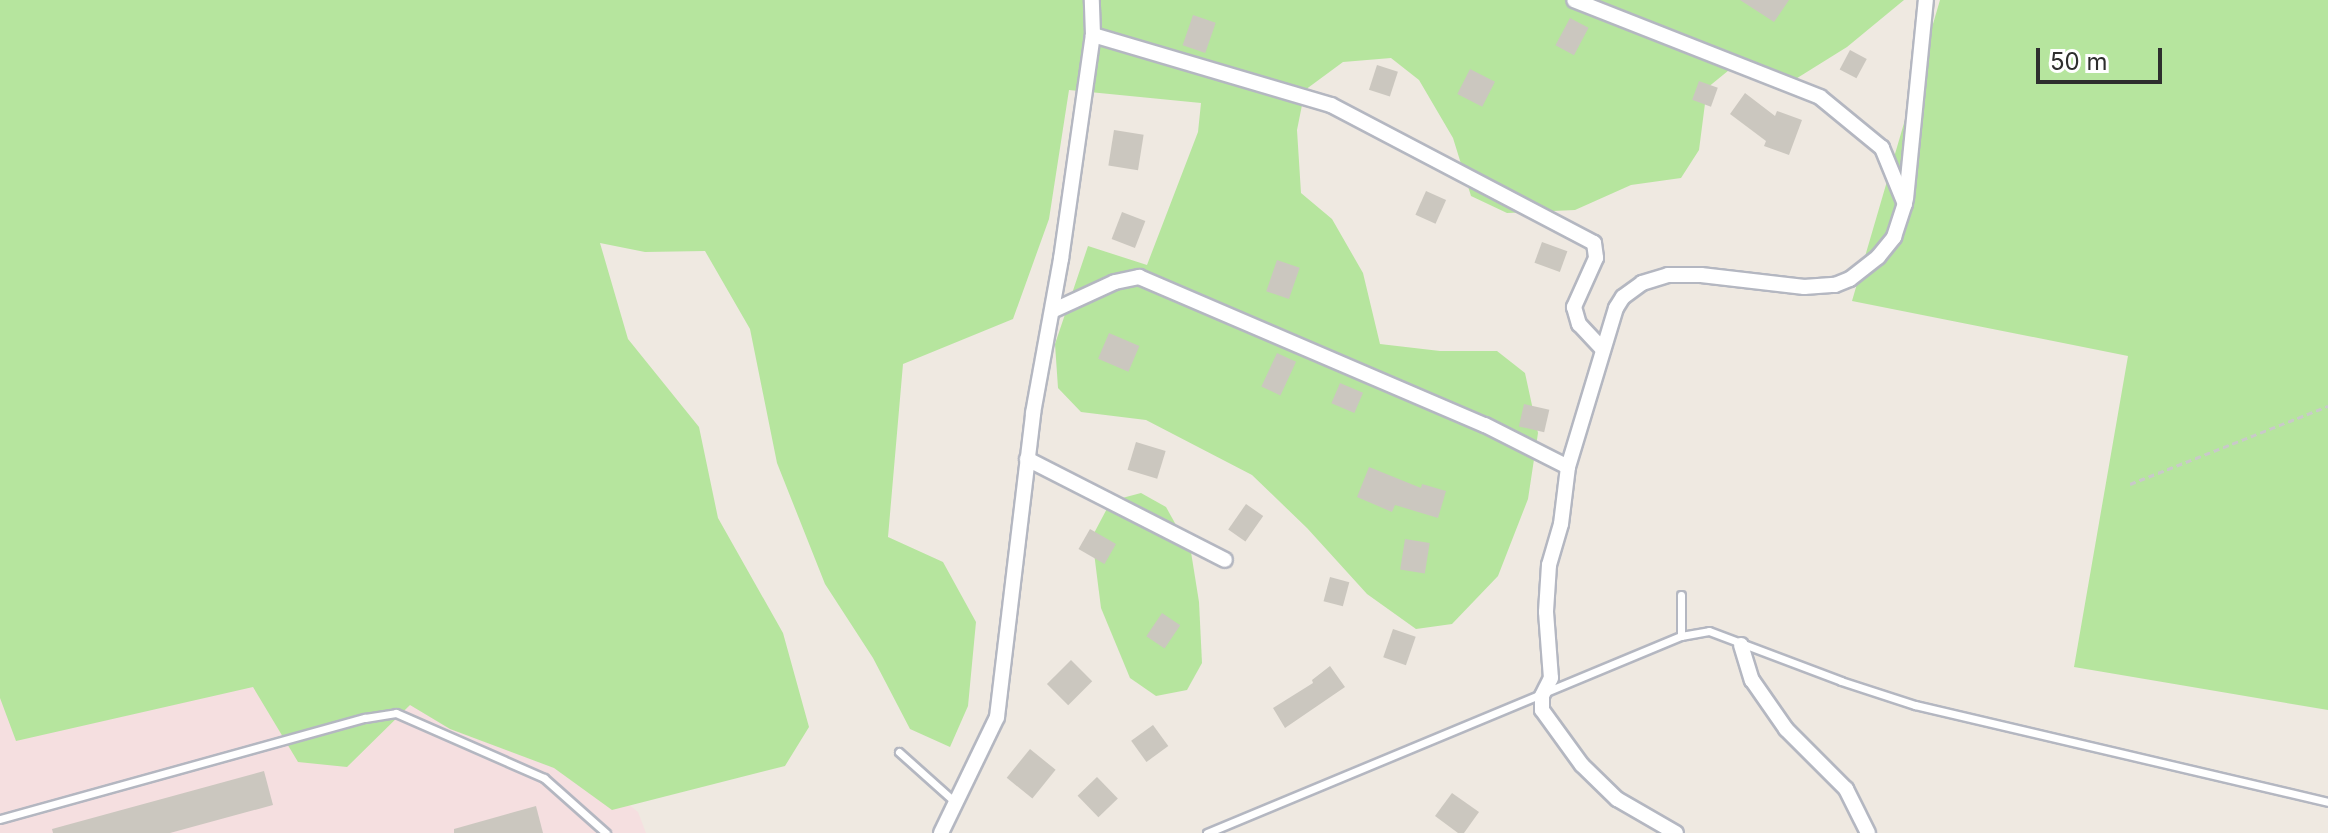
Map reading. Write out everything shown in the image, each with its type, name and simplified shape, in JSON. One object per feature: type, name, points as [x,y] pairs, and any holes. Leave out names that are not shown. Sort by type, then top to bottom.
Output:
[{"type":"street","points":[[941,833],[997,717],[1027,459],[1093,35],[1092,0]]},
{"type":"street","points":[[1574,0],[1820,97],[1882,148],[1905,204]]},
{"type":"street","points":[[1676,833],[1617,799],[1582,765],[1542,710],[1542,696],[1551,678],[1546,612],[1549,565],[1561,524],[1568,467],[1603,350],[1616,308],[1623,297],[1642,283],[1668,275],[1701,275],[1822,288],[1850,279],[1878,257],[1894,237],[1905,204],[1926,0]]},
{"type":"street","points":[[1093,35],[1331,105],[1594,243],[1596,258],[1574,307],[1579,324],[1603,350]]},
{"type":"street","points":[[1052,311],[1115,282],[1139,277],[1485,425],[1568,467]]},
{"type":"street","points":[[1027,459],[1225,560]]},
{"type":"street","points":[[1741,645],[1752,680],[1786,729],[1846,789],[1868,833]]},
{"type":"lane","points":[[1681,595],[1681,636]]},
{"type":"lane","points":[[1207,833],[1681,636],[1709,631],[1915,705],[2328,802]]},
{"type":"lane","points":[[0,819],[365,718],[396,713],[544,778],[606,833]]},
{"type":"lane","points":[[899,752],[955,802]]},
{"type":"path","points":[[2130,484],[2328,406]]},
{"type":"shaded area","points":[[0,557],[382,601],[638,812],[646,833],[0,833]]},
{"type":"green space","points":[[0,0],[1904,0],[1847,47],[1794,80],[1765,68],[1734,66],[1707,88],[1699,150],[1681,178],[1631,185],[1575,210],[1507,213],[1471,196],[1453,138],[1419,80],[1391,58],[1343,62],[1305,90],[1297,130],[1301,193],[1332,219],[1363,273],[1380,344],[1440,351],[1497,351],[1525,373],[1538,433],[1528,499],[1498,576],[1452,624],[1416,629],[1367,594],[1307,528],[1252,475],[1146,420],[1081,412],[1058,388],[1055,344],[1088,246],[1147,265],[1198,132],[1201,103],[1069,90],[1049,219],[1013,319],[903,364],[888,537],[943,562],[976,622],[968,706],[950,747],[910,729],[873,658],[825,584],[777,463],[750,329],[705,251],[645,252],[600,243],[628,339],[699,427],[718,518],[783,633],[809,727],[785,766],[612,810],[554,768],[450,729],[410,705],[347,767],[298,762],[253,687],[16,741],[0,698]]},
{"type":"green space","points":[[1940,0],[2328,0],[2328,710],[2074,667],[2128,356],[1852,301]]},
{"type":"green space","points":[[1141,493],[1166,507],[1191,552],[1199,602],[1202,663],[1187,690],[1156,696],[1130,678],[1101,608],[1092,537],[1111,501]]},
{"type":"building","points":[[1740,0],[1789,0],[1774,22]]},
{"type":"building","points":[[1193,15],[1216,23],[1205,53],[1183,45]]},
{"type":"building","points":[[1570,18],[1589,28],[1574,55],[1555,45]]},
{"type":"building","points":[[1850,50],[1867,59],[1856,78],[1840,69]]},
{"type":"building","points":[[1377,65],[1398,72],[1390,97],[1369,90]]},
{"type":"building","points":[[1470,69],[1495,82],[1482,107],[1457,94]]},
{"type":"building","points":[[1699,81],[1718,88],[1711,107],[1692,100]]},
{"type":"building","points":[[1745,93],[1775,116],[1777,111],[1802,120],[1789,155],[1764,146],[1766,141],[1730,114]]},
{"type":"building","points":[[1114,130],[1144,135],[1138,170],[1108,166]]},
{"type":"building","points":[[1426,191],[1446,200],[1436,224],[1415,215]]},
{"type":"building","points":[[1122,212],[1145,221],[1135,248],[1112,239]]},
{"type":"building","points":[[1542,242],[1567,251],[1560,272],[1534,263]]},
{"type":"building","points":[[1277,260],[1300,268],[1289,299],[1266,291]]},
{"type":"building","points":[[1109,333],[1139,346],[1128,372],[1098,359]]},
{"type":"building","points":[[1277,353],[1296,362],[1280,395],[1261,387]]},
{"type":"building","points":[[1340,383],[1363,393],[1354,413],[1331,403]]},
{"type":"building","points":[[1524,404],[1549,410],[1544,432],[1519,426]]},
{"type":"building","points":[[1136,442],[1166,451],[1157,479],[1128,470]]},
{"type":"building","points":[[1369,467],[1421,488],[1422,484],[1446,491],[1438,518],[1395,505],[1392,512],[1357,497]]},
{"type":"building","points":[[1246,504],[1263,516],[1245,541],[1228,529]]},
{"type":"building","points":[[1090,529],[1116,544],[1104,564],[1078,549]]},
{"type":"building","points":[[1405,539],[1430,543],[1425,574],[1400,570]]},
{"type":"building","points":[[1330,577],[1349,582],[1343,606],[1324,601]]},
{"type":"building","points":[[1162,613],[1180,625],[1165,649],[1146,636]]},
{"type":"building","points":[[1393,629],[1416,637],[1406,665],[1383,657]]},
{"type":"building","points":[[1071,660],[1092,681],[1068,705],[1047,684]]},
{"type":"building","points":[[1330,666],[1345,687],[1285,728],[1273,708],[1313,683],[1312,680]]},
{"type":"building","points":[[1153,725],[1168,746],[1146,762],[1131,741]]},
{"type":"building","points":[[1030,749],[1056,770],[1032,799],[1007,778]]},
{"type":"building","points":[[264,771],[273,805],[170,833],[53,833],[52,829]]},
{"type":"building","points":[[1097,777],[1118,799],[1098,817],[1078,796]]},
{"type":"building","points":[[1452,793],[1479,812],[1464,833],[1458,833],[1435,816]]},
{"type":"building","points":[[536,806],[543,833],[454,833],[454,829]]}]
